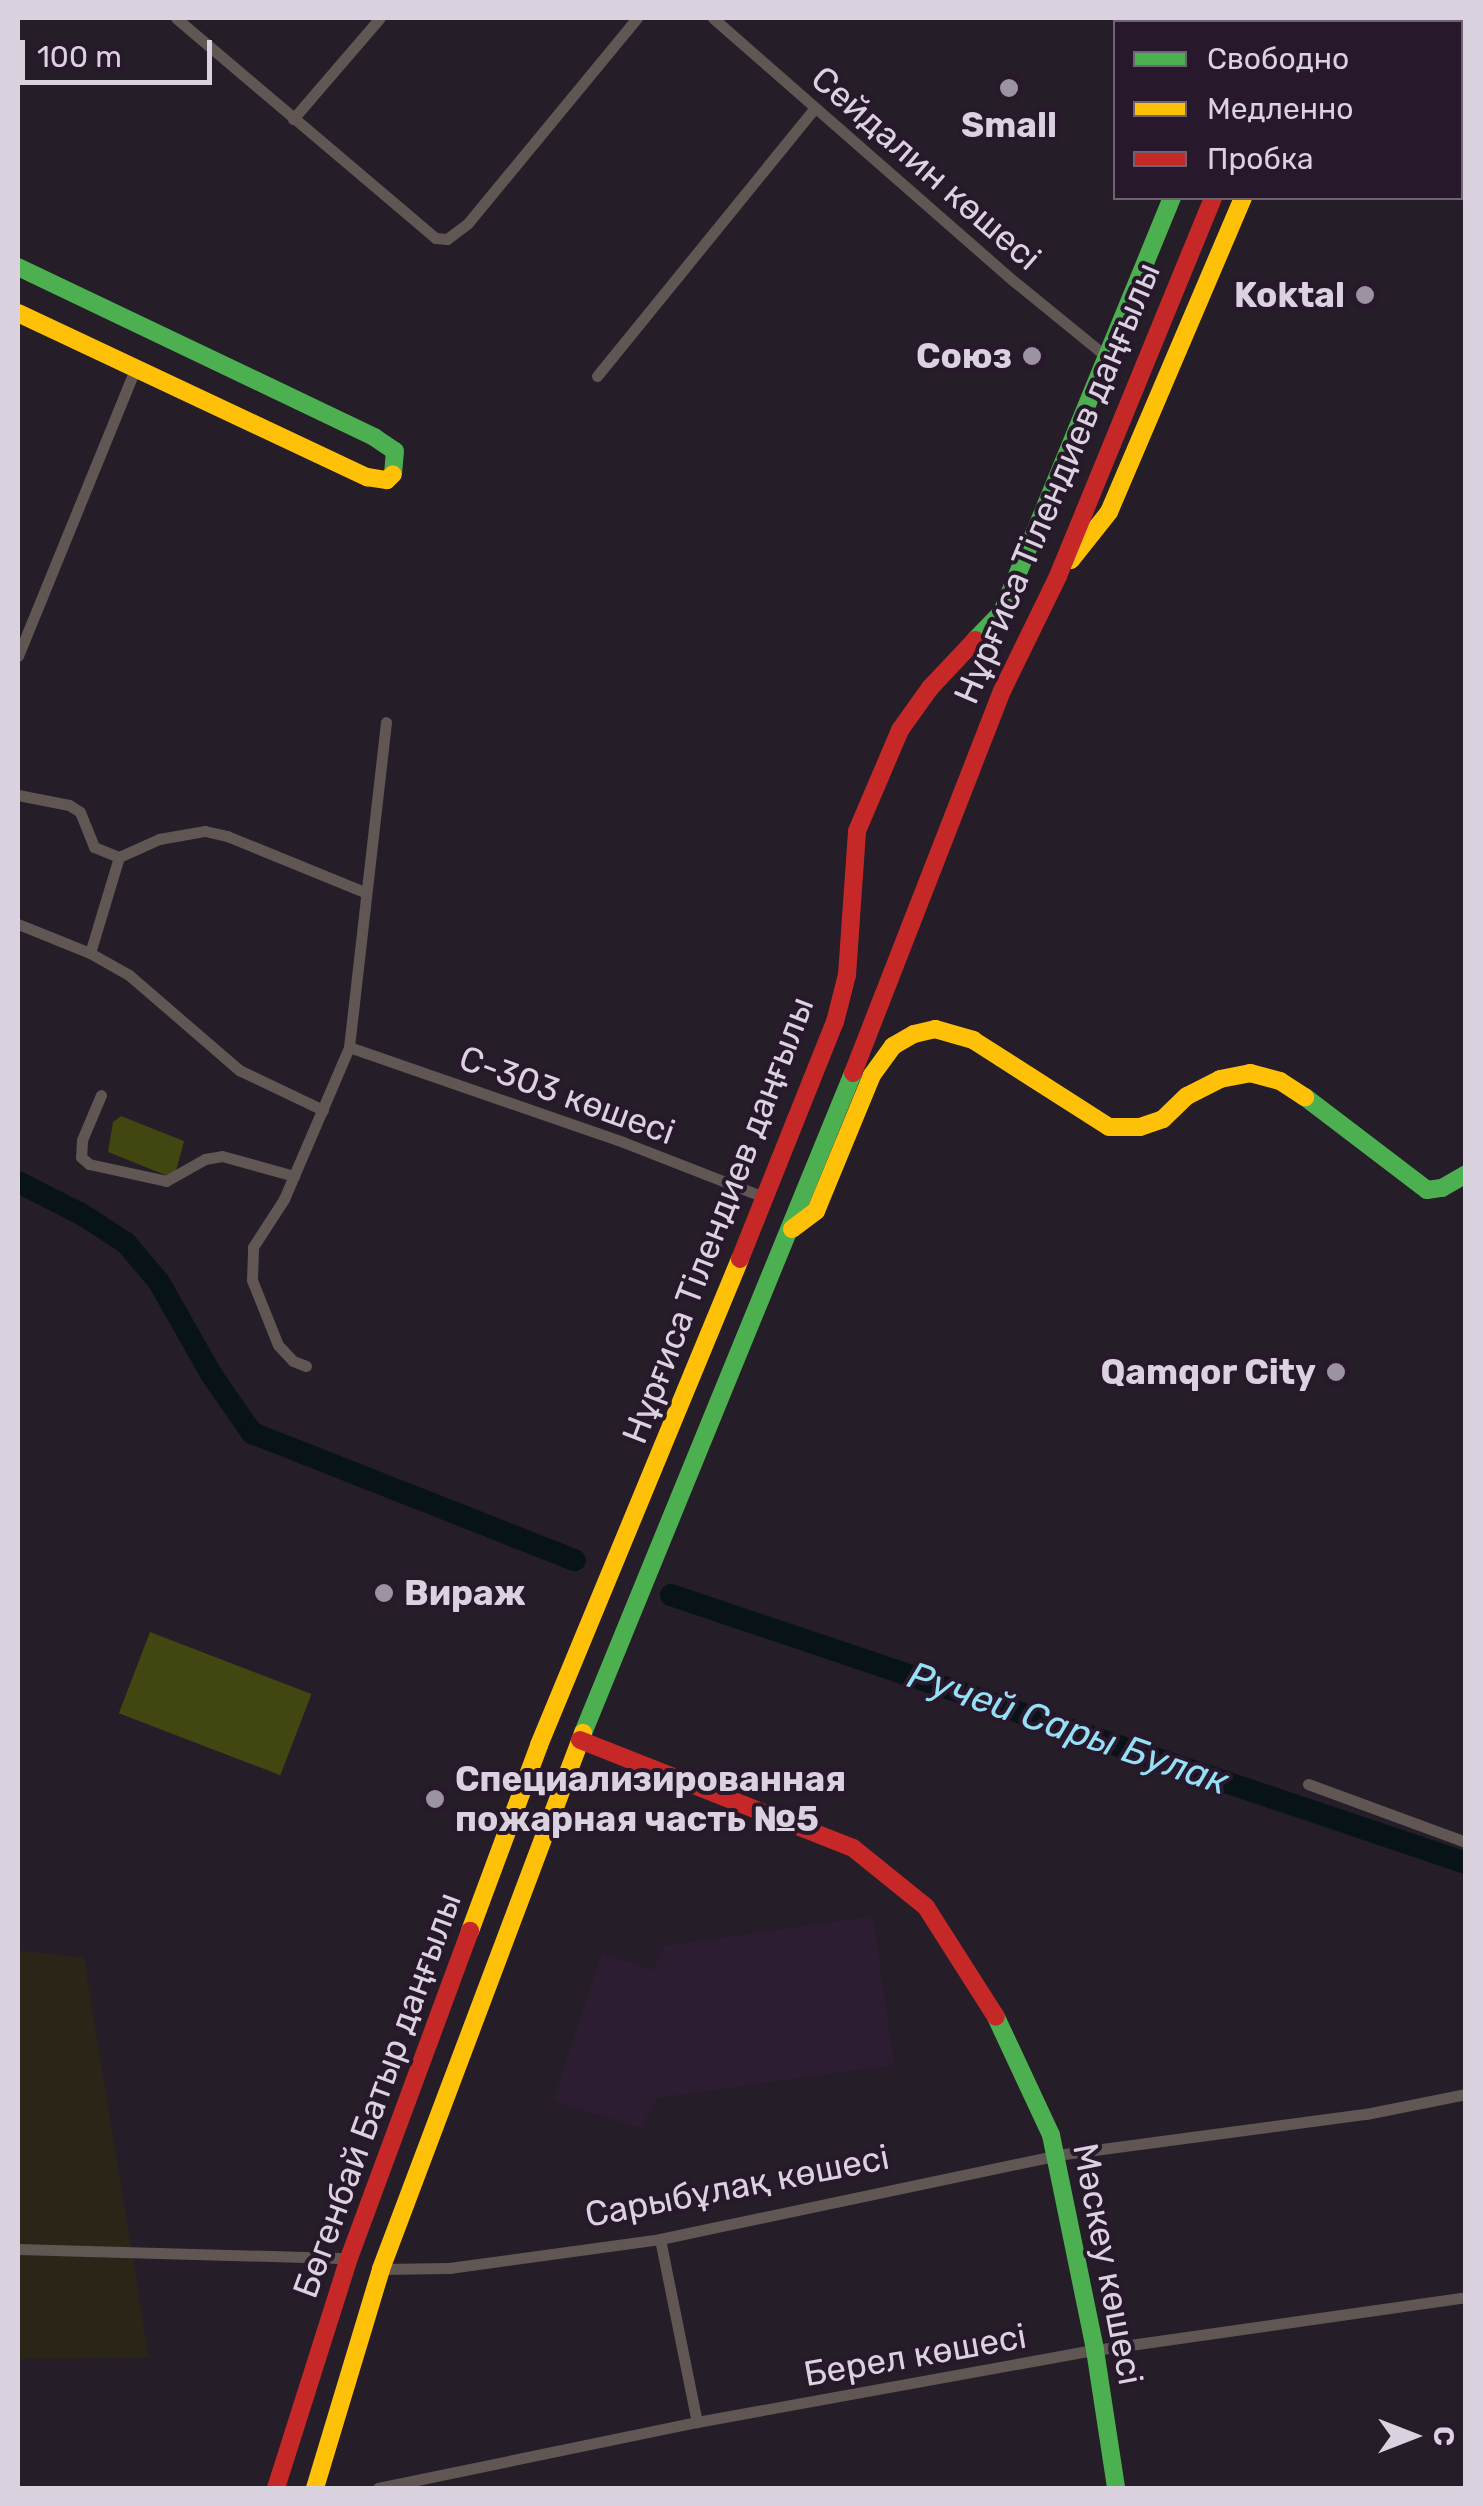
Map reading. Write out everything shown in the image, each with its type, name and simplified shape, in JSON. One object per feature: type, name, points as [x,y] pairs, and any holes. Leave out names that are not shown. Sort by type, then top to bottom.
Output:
[{"type":"main road","name":"Нұрғиса Тілендиев даңғылы","points":[[546,1726],[665,1447],[835,1022],[848,975],[856,842],[864,814],[912,711],[1002,612],[1171,200]]},
{"type":"main road","name":"Нұрғиса Тілендиев даңғылы","points":[[580,1740],[792,1229],[961,793],[1058,576],[1212,200]]},
{"type":"main road","points":[[1058,576],[1109,512],[1242,200]]},
{"type":"main road","points":[[18,267],[158,331],[396,451],[392,476],[387,480],[367,477],[18,314]]},
{"type":"main road","points":[[1002,612],[1034,626]]},
{"type":"main road","points":[[792,1229],[816,1211],[872,1075],[893,1046],[914,1034],[935,1029],[973,1040],[1109,1127],[1140,1127],[1163,1119],[1187,1096],[1220,1079],[1250,1073],[1280,1081],[1306,1097],[1428,1190],[1442,1188],[1466,1174]]},
{"type":"main road","points":[[665,1447],[696,1461]]},
{"type":"main road","name":"Мәскеу көшесі","points":[[546,1726],[853,1848],[876,1862],[926,1907],[965,1964],[1020,2060],[1057,2155],[1116,2488]]},
{"type":"main road","name":"Бөгенбай Батыр даңғылы","points":[[276,2488],[349,2258],[546,1726]]},
{"type":"main road","name":"Бөгенбай Батыр даңғылы","points":[[315,2488],[382,2269],[580,1740]]},
{"type":"main road","name":"Сарыбұлақ көшесі","points":[[349,2258],[382,2269]]},
{"type":"street","points":[[176,18],[434,238],[446,239],[468,224],[637,18]]},
{"type":"street","points":[[293,119],[380,18]]},
{"type":"street","name":"Сейдалин көшесі","points":[[713,18],[814,109],[1107,357]]},
{"type":"street","points":[[597,376],[814,109]]},
{"type":"street","points":[[18,656],[136,366]]},
{"type":"street","points":[[306,1366],[293,1362],[278,1345],[252,1280],[252,1247],[284,1200],[349,1047],[386,722]]},
{"type":"street","points":[[18,794],[69,805],[80,812],[94,847],[118,856],[159,838],[204,831],[227,836],[364,892]]},
{"type":"street","points":[[90,952],[118,856]]},
{"type":"street","points":[[18,924],[90,952],[129,975],[240,1070],[323,1110]]},
{"type":"street","name":"С-303 көшесі","points":[[349,1047],[623,1142],[764,1197]]},
{"type":"street","points":[[101,1095],[82,1140],[81,1158],[88,1164],[166,1180],[205,1159],[222,1156],[294,1176]]},
{"type":"street","points":[[1308,1784],[1466,1842]]},
{"type":"street","name":"Сарыбұлақ көшесі","points":[[382,2269],[449,2268],[660,2239],[1057,2155],[1366,2114],[1466,2094]]},
{"type":"street","points":[[660,2239],[697,2422]]},
{"type":"street","name":"Сарыбұлақ көшесі","points":[[18,2249],[349,2258]]},
{"type":"street","name":"Берел көшесі","points":[[378,2488],[697,2422],[1094,2350],[1466,2297]]},
{"type":"shaded area","points":[[873,1916],[894,2065],[657,2098],[641,2128],[553,2101],[602,1953],[652,1970],[664,1946]]},
{"type":"shaded area","points":[[18,1950],[84,1958],[149,2358],[18,2359]]},
{"type":"green space","points":[[121,1116],[184,1141],[176,1171],[168,1176],[108,1152],[113,1122]]},
{"type":"green space","points":[[150,1632],[312,1694],[280,1775],[119,1713]]},
{"type":"waterway","points":[[18,1182],[83,1215],[126,1243],[159,1282],[211,1374],[252,1433],[575,1560]]},
{"type":"waterway","name":"Ручей Сары Булак","points":[[671,1595],[1466,1863]]},
{"type":"traffic: fast","points":[[975,640],[1002,612],[1171,200]]},
{"type":"traffic: fast","points":[[18,267],[374,437],[395,451],[393,474]]},
{"type":"traffic: fast","points":[[583,1733],[853,1073]]},
{"type":"traffic: fast","points":[[1305,1097],[1427,1190],[1442,1188],[1466,1174]]},
{"type":"traffic: fast","points":[[996,2017],[1051,2135],[1095,2350],[1116,2488]]},
{"type":"traffic: slow","points":[[1071,560],[1109,512],[1242,200]]},
{"type":"traffic: slow","points":[[18,313],[367,477],[387,480],[393,474]]},
{"type":"traffic: slow","points":[[792,1229],[816,1211],[872,1075],[893,1046],[914,1034],[935,1029],[973,1040],[1109,1127],[1140,1127],[1163,1119],[1187,1096],[1220,1079],[1250,1073],[1280,1081],[1305,1097]]},
{"type":"traffic: slow","points":[[470,1931],[539,1745],[740,1259]]},
{"type":"traffic: slow","points":[[315,2488],[381,2269],[583,1733]]},
{"type":"traffic: jam","points":[[853,1073],[1002,691],[1058,576],[1212,200]]},
{"type":"traffic: jam","points":[[740,1259],[835,1022],[847,975],[857,831],[900,730],[930,688],[975,640]]},
{"type":"traffic: jam","points":[[580,1740],[853,1848],[926,1907],[996,2017]]},
{"type":"traffic: jam","points":[[276,2488],[349,2258],[470,1931]]},
{"type":"place","name":"Small","points":[[1009,88]]},
{"type":"place","name":"Koktal","points":[[1365,295]]},
{"type":"place","name":"Союз","points":[[1032,356]]},
{"type":"place","name":"Qamqor City","points":[[1336,1372]]},
{"type":"place","name":"Вираж","points":[[384,1593]]},
{"type":"place","name":"Специализированная пожарная часть №5","points":[[435,1799]]}]
